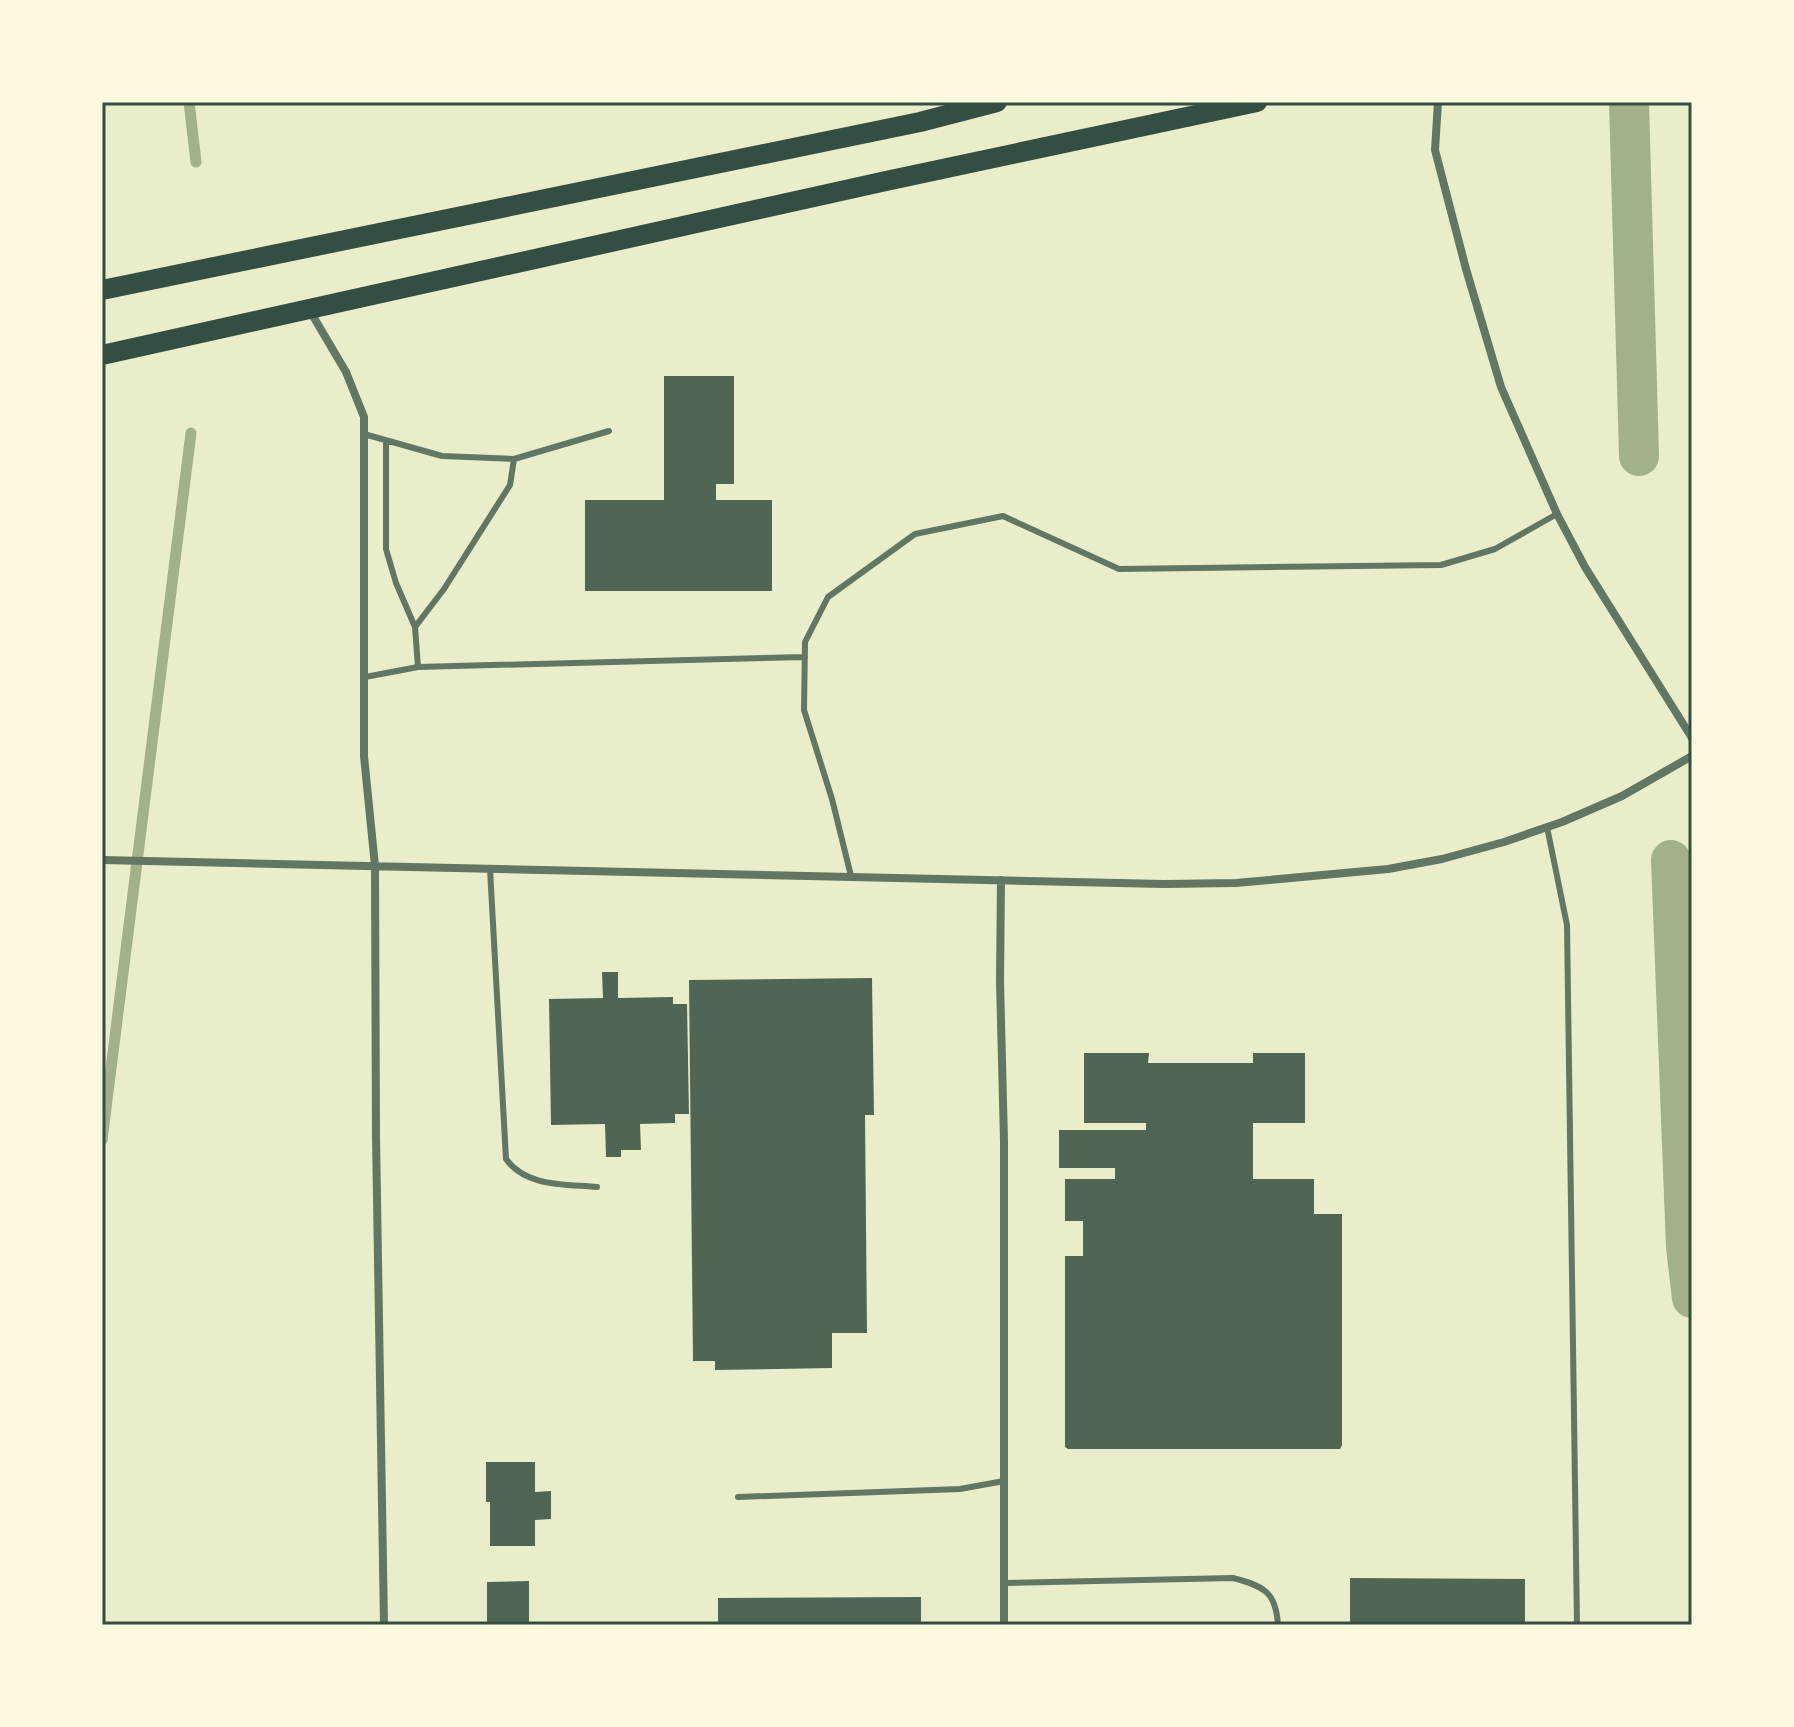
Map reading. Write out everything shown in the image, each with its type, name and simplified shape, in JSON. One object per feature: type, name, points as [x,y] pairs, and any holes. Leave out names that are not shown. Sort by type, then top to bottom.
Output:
[{"type":"main road","points":[[102,290],[920,122],[997,102]]},
{"type":"main road","points":[[102,355],[1257,102]]},
{"type":"street","points":[[1438,102],[1435,150],[1501,387],[1557,514],[1593,580],[1692,738]]},
{"type":"street","points":[[310,311],[346,372],[364,417],[364,756],[375,866],[384,1625]]},
{"type":"street","points":[[105,860],[1164,884],[1236,883],[1388,869],[1442,859],[1547,827],[1622,796],[1692,756]]},
{"type":"street","points":[[1001,880],[1004,1625]]},
{"type":"lane","points":[[364,434],[442,456],[514,459],[609,431]]},
{"type":"lane","points":[[386,440],[386,549],[396,583],[415,627],[418,667]]},
{"type":"lane","points":[[415,627],[444,589],[510,485],[514,459]]},
{"type":"lane","points":[[851,876],[832,799],[804,710],[805,642],[828,597],[915,534],[1003,516],[1119,569],[1441,565],[1495,549],[1557,514]]},
{"type":"lane","points":[[365,677],[418,667],[805,657]]},
{"type":"lane","points":[[1547,827],[1567,925],[1577,1625]]},
{"type":"lane","points":[[490,869],[506,1159],[514,1170],[543,1183],[597,1187]]},
{"type":"lane","points":[[738,1497],[960,1489],[1004,1481]]},
{"type":"lane","points":[[1004,1583],[1233,1578],[1266,1590],[1277,1606],[1278,1625]]},
{"type":"building","points":[[664,376],[734,376],[734,484],[716,484],[716,500],[772,500],[772,591],[585,591],[585,500],[664,500]]},
{"type":"building","points":[[602,972],[618,972],[618,998],[673,997],[673,1004],[687,1004],[689,1114],[675,1114],[675,1123],[640,1124],[641,1150],[621,1150],[621,1157],[606,1157],[605,1124],[551,1125],[549,999],[603,998]]},
{"type":"building","points":[[872,978],[874,1115],[865,1115],[867,1333],[832,1333],[832,1368],[715,1370],[715,1361],[693,1361],[689,980]]},
{"type":"building","points":[[1084,1053],[1149,1053],[1148,1063],[1253,1063],[1253,1053],[1305,1053],[1305,1123],[1253,1123],[1253,1179],[1314,1179],[1314,1214],[1342,1214],[1340,1449],[1065,1447],[1065,1256],[1083,1256],[1083,1221],[1065,1221],[1065,1179],[1115,1179],[1115,1168],[1059,1168],[1059,1130],[1146,1130],[1146,1123],[1084,1123]]},
{"type":"building","points":[[486,1462],[535,1462],[535,1492],[551,1491],[551,1519],[535,1520],[535,1546],[490,1546]]},
{"type":"building","points":[[1350,1578],[1525,1579],[1525,1625],[1350,1625]]},
{"type":"building","points":[[529,1581],[529,1625],[487,1625],[487,1582]]},
{"type":"building","points":[[921,1597],[921,1625],[718,1625],[718,1598]]},
{"type":"waterway","points":[[189,102],[196,162]]},
{"type":"waterway","points":[[1629,102],[1639,456]]},
{"type":"waterway","points":[[102,1140],[191,433]]},
{"type":"waterway","points":[[1671,860],[1686,1247],[1692,1298]]}]
